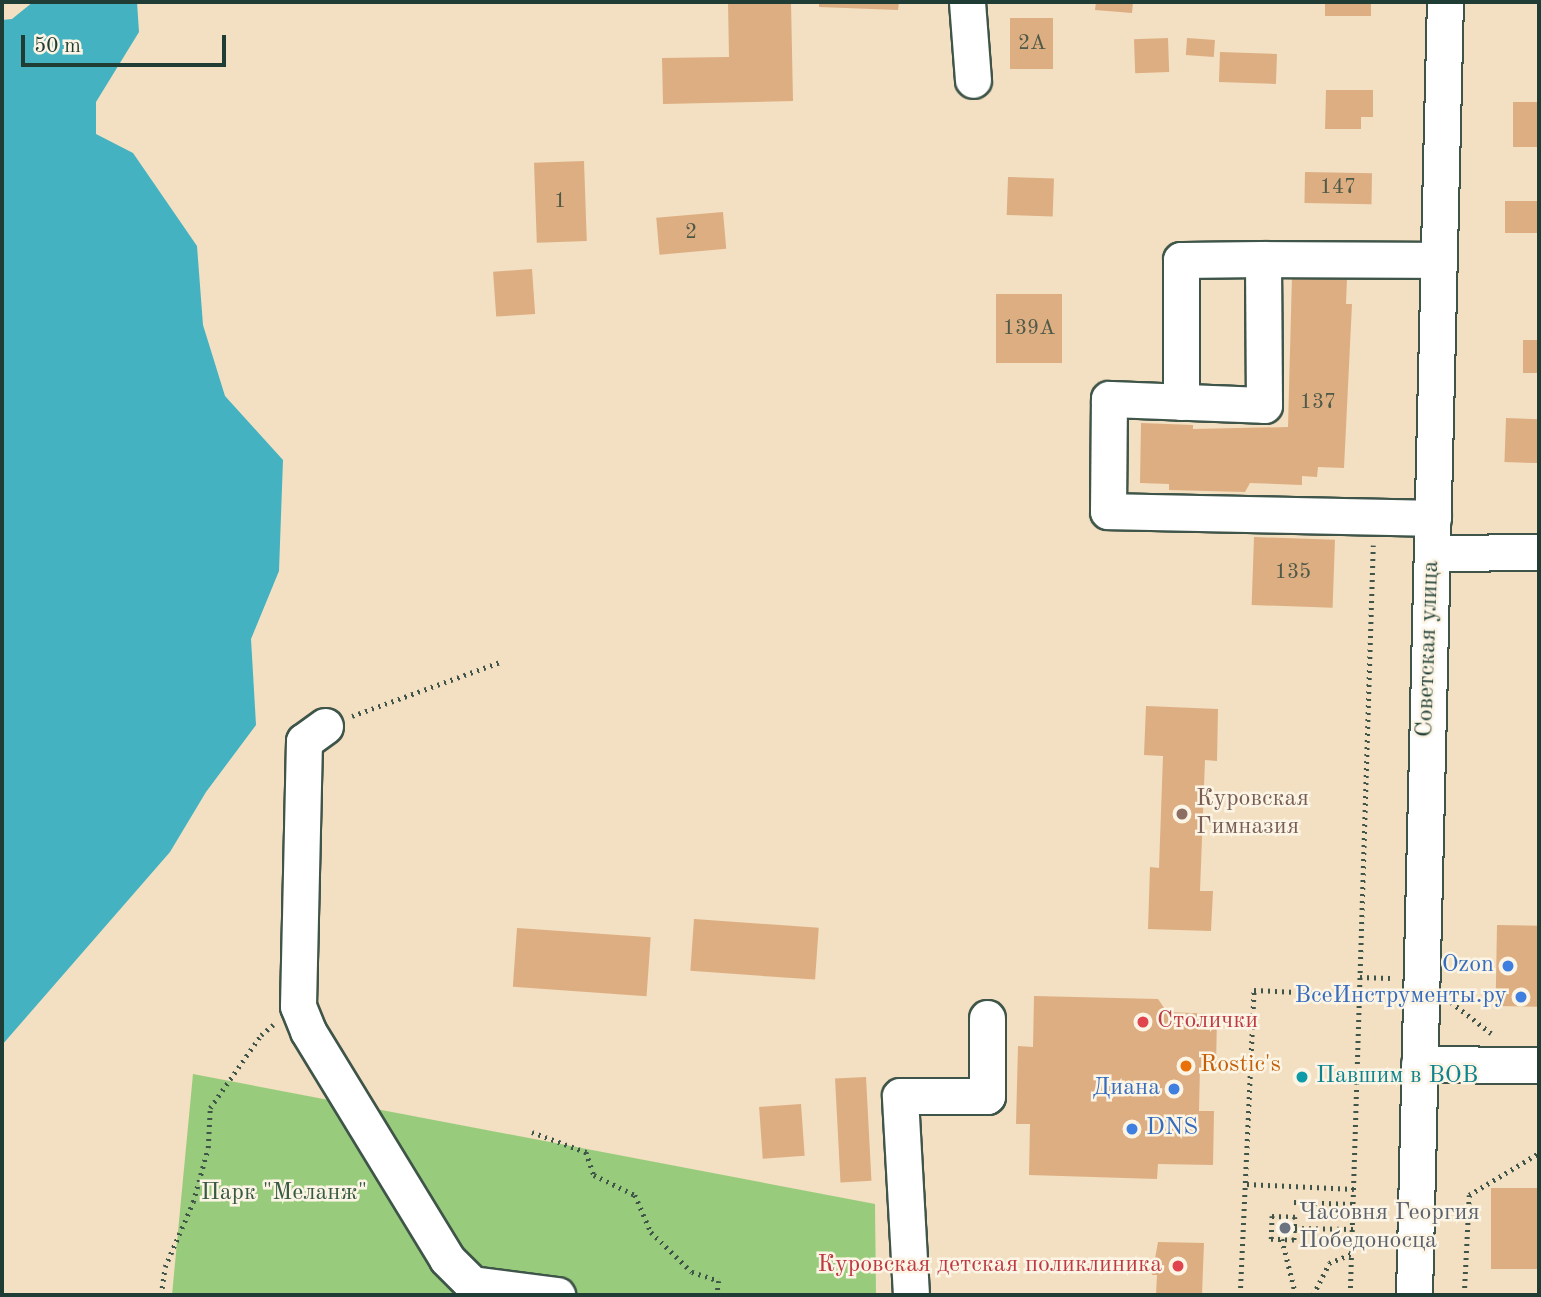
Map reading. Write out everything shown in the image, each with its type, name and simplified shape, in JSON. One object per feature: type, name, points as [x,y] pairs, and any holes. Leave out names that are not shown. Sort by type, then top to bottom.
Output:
[{"type":"street","points":[[967,2],[973,80]]},
{"type":"street","name":"Советская улица","points":[[1414,1295],[1445,2]]},
{"type":"street","points":[[1263,259],[1264,405],[1109,399],[1108,511],[1433,518]]},
{"type":"street","points":[[1181,402],[1181,260],[1439,260]]},
{"type":"street","points":[[1432,553],[1539,552]]},
{"type":"street","points":[[325,726],[304,741],[298,1006],[308,1031],[447,1259],[472,1284],[557,1295]]},
{"type":"street","points":[[911,1295],[900,1096],[987,1096],[987,1018]]},
{"type":"street","points":[[1419,1064],[1539,1065]]},
{"type":"path","points":[[1350,1295],[1374,516]]},
{"type":"path","points":[[325,726],[500,663]]},
{"type":"path","points":[[1240,1295],[1254,990],[1360,995]]},
{"type":"path","points":[[161,1295],[165,1266],[193,1202],[208,1148],[210,1108],[261,1035],[298,1006]]},
{"type":"path","points":[[532,1132],[586,1152],[594,1175],[635,1195],[651,1232],[692,1272],[719,1282],[717,1295]]},
{"type":"path","points":[[1464,1295],[1469,1195],[1539,1153]]},
{"type":"path","points":[[1247,1184],[1354,1189]]},
{"type":"path","points":[[1294,1202],[1353,1205]]},
{"type":"path","points":[[1272,1216],[1295,1217],[1294,1240],[1282,1239],[1271,1239],[1272,1216]]},
{"type":"path","points":[[1295,1228],[1353,1229]]},
{"type":"path","points":[[1282,1239],[1296,1295]]},
{"type":"path","points":[[1313,1295],[1329,1263],[1352,1254]]},
{"type":"green space","name":"Парк \"Меланж\"","points":[[193,1074],[875,1204],[876,1295],[172,1295]]},
{"type":"water","points":[[33,2],[137,2],[139,32],[96,102],[96,134],[133,153],[197,246],[203,325],[225,396],[283,460],[279,571],[251,639],[256,725],[206,792],[170,852],[2,1045],[2,20],[12,19]]},
{"type":"building","points":[[728,2],[791,2],[793,101],[663,104],[662,58],[729,57]]},
{"type":"building","points":[[819,2],[899,2],[898,10],[819,7]]},
{"type":"building","points":[[1096,2],[1133,2],[1132,13],[1095,10]]},
{"type":"building","points":[[1325,2],[1371,2],[1371,16],[1325,16]]},
{"type":"building","points":[[1010,18],[1053,18],[1053,69],[1010,69]]},
{"type":"building","points":[[1168,38],[1169,72],[1135,73],[1134,39]]},
{"type":"building","points":[[1187,38],[1215,40],[1214,57],[1186,55]]},
{"type":"building","points":[[1220,52],[1277,54],[1276,84],[1219,82]]},
{"type":"building","points":[[1326,90],[1373,90],[1373,117],[1361,117],[1361,129],[1325,129]]},
{"type":"building","points":[[1513,102],[1539,102],[1539,147],[1513,147]]},
{"type":"building","points":[[584,161],[587,241],[537,243],[534,163]]},
{"type":"building","points":[[1305,172],[1372,173],[1371,204],[1304,203]]},
{"type":"building","points":[[1008,177],[1054,179],[1053,217],[1007,215]]},
{"type":"building","points":[[1505,201],[1539,201],[1539,233],[1505,233]]},
{"type":"building","points":[[723,212],[726,249],[659,255],[656,218]]},
{"type":"building","points":[[532,269],[535,314],[496,317],[493,272]]},
{"type":"building","points":[[1292,276],[1347,278],[1346,304],[1352,304],[1344,468],[1318,467],[1317,477],[1302,476],[1302,485],[1250,483],[1245,492],[1169,490],[1169,484],[1140,483],[1141,423],[1193,425],[1193,429],[1288,427]]},
{"type":"building","points":[[996,294],[1062,294],[1062,363],[996,363]]},
{"type":"building","points":[[1523,340],[1539,340],[1539,373],[1523,373]]},
{"type":"building","points":[[1506,418],[1539,419],[1537,463],[1504,462]]},
{"type":"building","points":[[1254,537],[1335,540],[1333,608],[1252,605]]},
{"type":"building","name":"Куровская Гимназия","points":[[1146,706],[1218,709],[1217,761],[1205,760],[1200,891],[1213,891],[1211,931],[1148,929],[1150,867],[1159,868],[1163,756],[1144,755]]},
{"type":"building","points":[[694,919],[819,928],[815,980],[690,971]]},
{"type":"building","points":[[1497,925],[1539,926],[1538,1007],[1496,1006]]},
{"type":"building","points":[[517,928],[651,937],[647,996],[513,987]]},
{"type":"building","points":[[1034,996],[1158,999],[1167,1012],[1217,1014],[1216,1069],[1200,1068],[1199,1111],[1214,1111],[1213,1165],[1158,1164],[1157,1179],[1029,1175],[1030,1124],[1016,1124],[1018,1046],[1033,1047]]},
{"type":"building","points":[[866,1077],[871,1181],[840,1182],[835,1079]]},
{"type":"building","points":[[801,1104],[805,1156],[763,1159],[759,1107]]},
{"type":"building","points":[[1491,1188],[1539,1188],[1539,1269],[1491,1269]]},
{"type":"building","name":"Часовня Георгия Победоносца","points":[[1280,1222],[1290,1222],[1290,1233],[1280,1233]]},
{"type":"building","name":"Куровская детская поликлиника","points":[[1158,1242],[1204,1243],[1202,1295],[1156,1295],[1157,1275],[1152,1275]]},
{"type":"place","name":"Куровская Гимназия","points":[[1182,814]]},
{"type":"place","name":"Ozon","points":[[1508,966]]},
{"type":"place","name":"ВсеИнструменты.ру","points":[[1521,997]]},
{"type":"place","name":"Столички","points":[[1143,1022]]},
{"type":"place","name":"Rostic's","points":[[1186,1066]]},
{"type":"place","name":"Павшим в ВОВ","points":[[1302,1077]]},
{"type":"place","name":"Диана","points":[[1174,1089]]},
{"type":"place","name":"DNS","points":[[1132,1129]]},
{"type":"place","name":"Часовня Георгия Победоносца","points":[[1285,1228]]},
{"type":"place","name":"Куровская детская поликлиника","points":[[1178,1266]]}]
